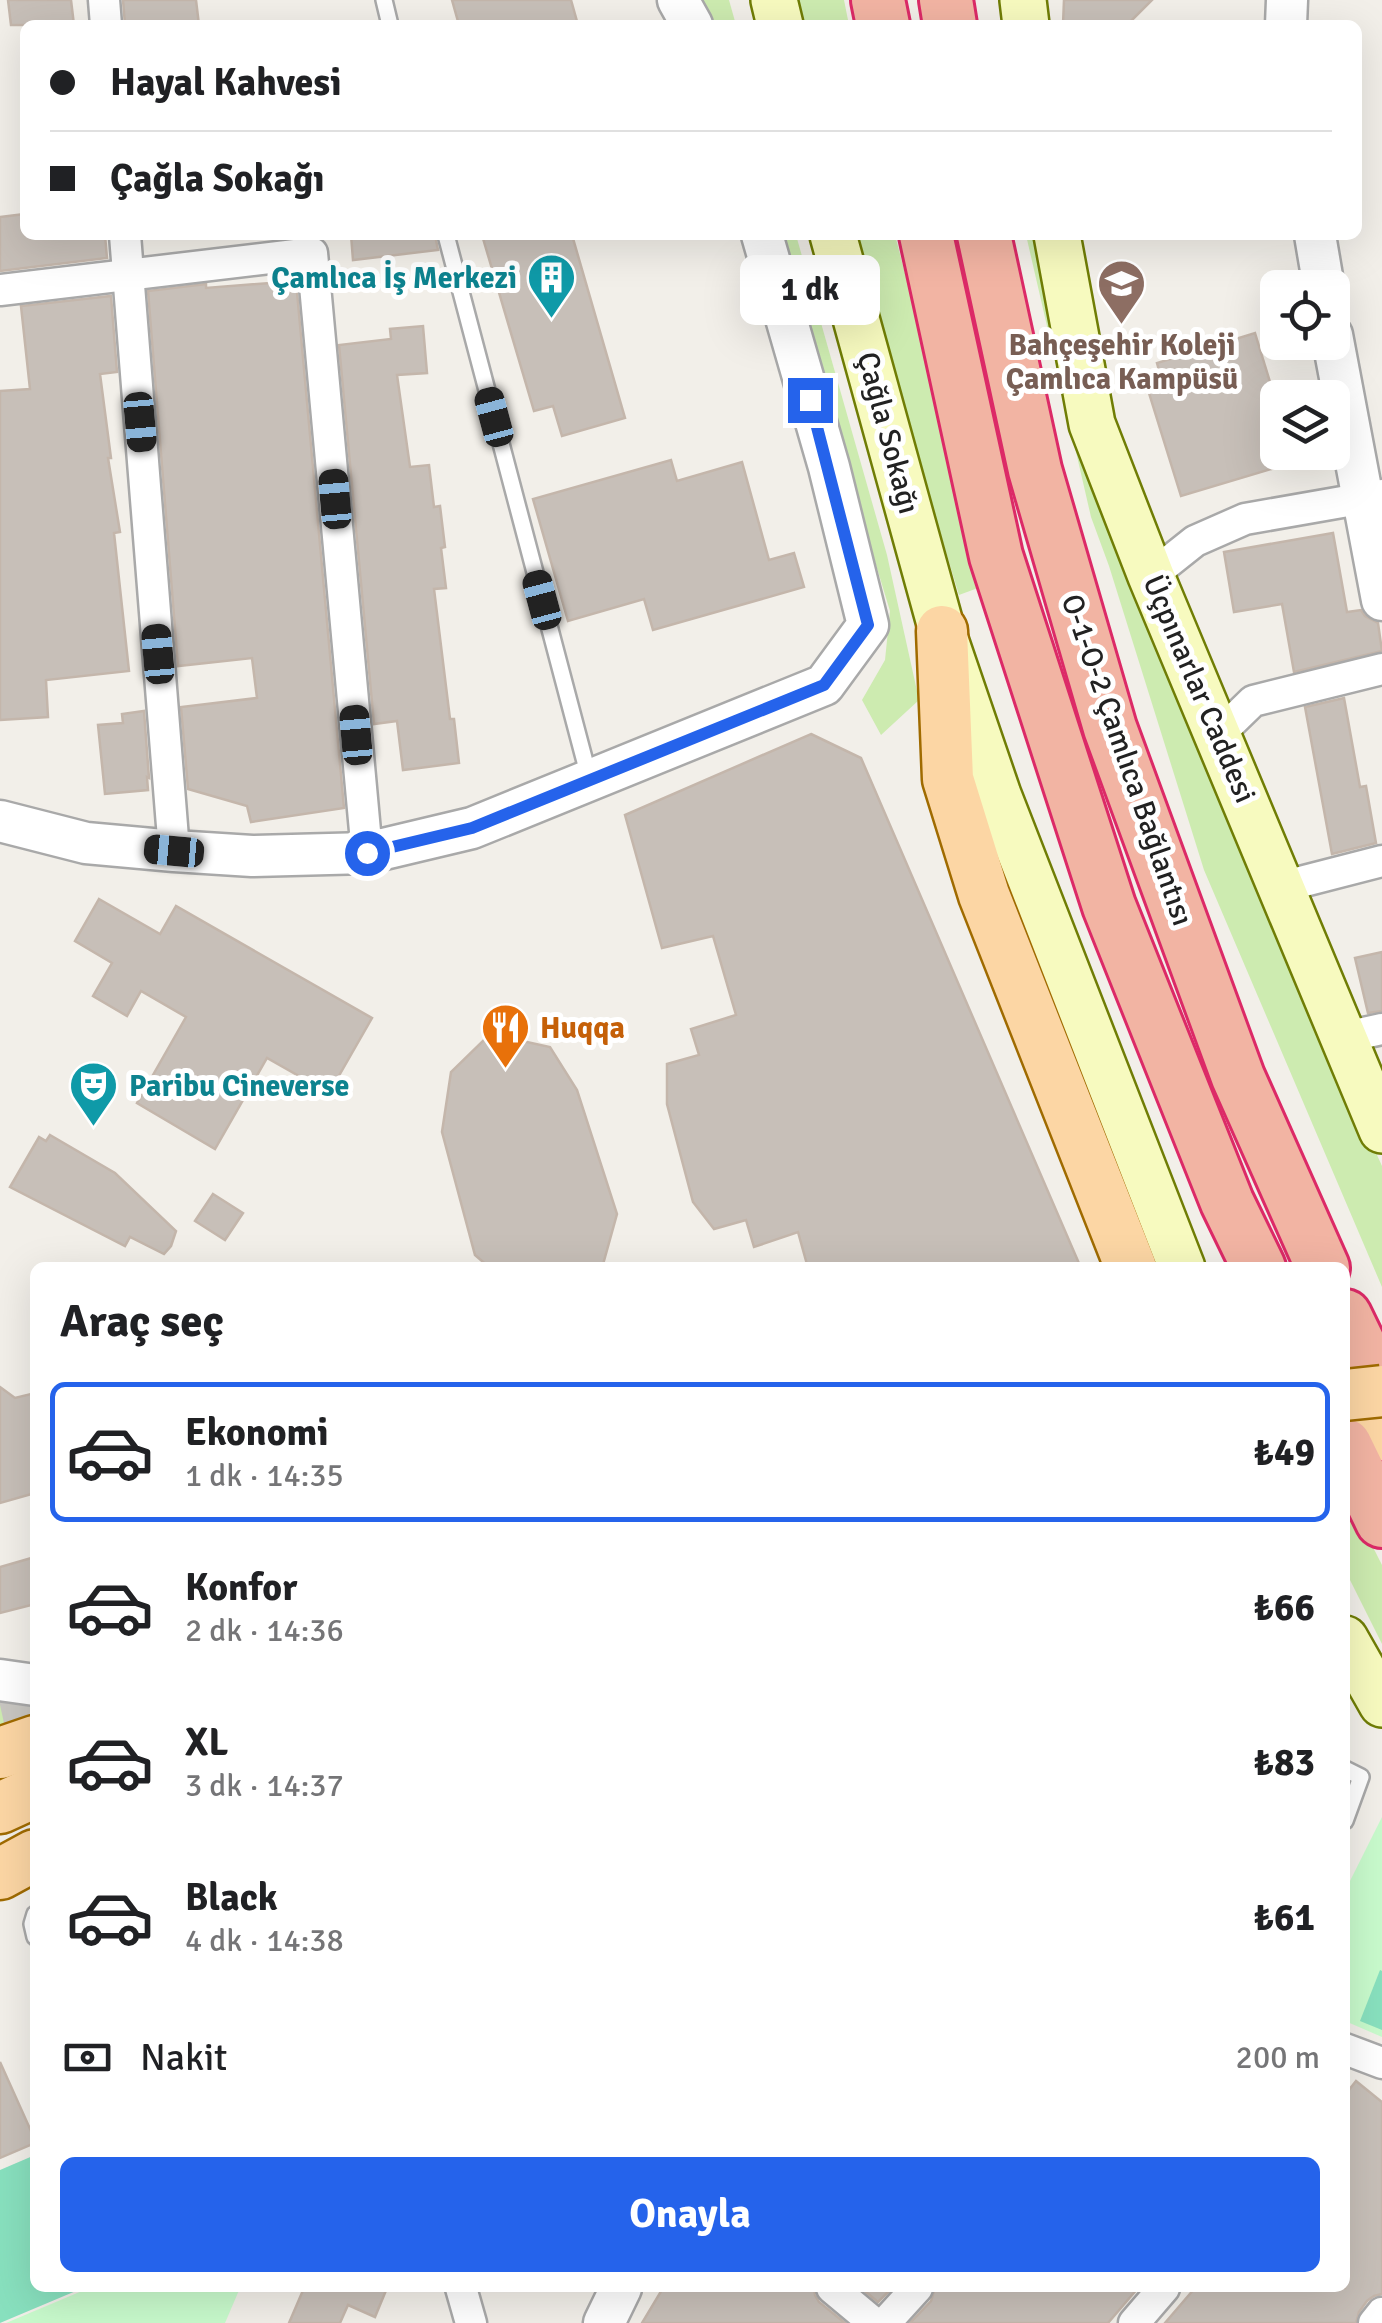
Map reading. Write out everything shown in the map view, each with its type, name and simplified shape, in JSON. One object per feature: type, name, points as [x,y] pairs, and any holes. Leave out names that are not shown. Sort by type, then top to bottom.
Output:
[{"type":"highway","name":"O-1-O-2 Çamlıca Bağlantısı","points":[[927,240],[996,556],[1109,906],[1227,1202],[1256,1262]]},
{"type":"highway","name":"O-1-O-2 Çamlıca Bağlantısı","points":[[985,240],[1035,470],[1110,728],[1238,1077],[1319,1262]]},
{"type":"highway","points":[[1350,1326],[1382,1392]]},
{"type":"highway","points":[[1350,1453],[1382,1520]]},
{"type":"main road","name":"Çağla Sokağı","points":[[834,240],[942,630],[998,796],[1180,1262]]},
{"type":"main road","name":"Üçpınarlar Caddesi","points":[[1058,240],[1092,424],[1151,576],[1282,887],[1364,1033],[1382,1130]]},
{"type":"main road","points":[[942,630],[948,779],[984,895],[1129,1262]]},
{"type":"main road","points":[[1350,1395],[1382,1392]]},
{"type":"main road","points":[[1350,1441],[1382,1435]]},
{"type":"main road","points":[[1350,1648],[1382,1704]]},
{"type":"main road","points":[[0,1753],[30,1743]]},
{"type":"main road","points":[[0,1808],[30,1794]]},
{"type":"main road","points":[[0,1874],[30,1858]]},
{"type":"street","points":[[125,240],[174,851]]},
{"type":"street","points":[[0,821],[86,843],[174,851],[252,856],[367,853],[472,828],[824,685],[868,625],[763,240]]},
{"type":"street","points":[[1316,240],[1321,270]]},
{"type":"street","points":[[0,290],[312,253],[367,853]]},
{"type":"street","points":[[1338,360],[1372,497],[1382,600]]},
{"type":"street","points":[[1151,576],[1195,540],[1245,519],[1372,497]]},
{"type":"street","points":[[1218,735],[1253,701],[1382,669]]},
{"type":"street","points":[[1282,887],[1382,861]]},
{"type":"street","points":[[0,1676],[30,1664]]},
{"type":"street","points":[[0,1676],[30,1684]]},
{"type":"street","points":[[462,2292],[472,2323]]},
{"type":"street","points":[[604,2323],[619,2292]]},
{"type":"street","points":[[837,2292],[874,2323]]},
{"type":"street","points":[[885,2323],[912,2292]]},
{"type":"street","points":[[1134,2323],[1161,2292]]},
{"type":"street","points":[[1374,2323],[1382,2313]]},
{"type":"lane","points":[[447,240],[590,782]]},
{"type":"lane","points":[[1350,1772],[1361,1777],[1350,1807]]},
{"type":"green space","points":[[693,0],[729,0],[735,20],[703,20]]},
{"type":"green space","points":[[791,0],[844,0],[848,20],[797,20]]},
{"type":"green space","points":[[778,240],[797,240],[887,555],[919,700],[881,735],[862,700],[885,660],[890,611]]},
{"type":"green space","points":[[856,240],[896,240],[986,585],[959,595]]},
{"type":"green space","points":[[1027,240],[1044,240],[1123,563],[1242,857],[1382,1166],[1382,1287],[1204,870],[1091,517]]},
{"type":"green space","points":[[1350,1502],[1382,1565],[1382,1644],[1350,1580]]},
{"type":"green space","points":[[0,1700],[30,1706],[30,1714],[0,1726]]},
{"type":"green space","points":[[1382,1817],[1382,2037],[1350,2023],[1350,1881]]},
{"type":"green space","points":[[1382,1971],[1382,2030],[1360,2021]]},
{"type":"green space","points":[[30,2157],[30,2292],[74,2292],[0,2323],[0,2170]]},
{"type":"green space","points":[[80,2292],[238,2292],[225,2323],[6,2323]]},
{"type":"building","points":[[8,0],[71,0],[73,20],[20,20],[20,25],[11,25]]},
{"type":"building","points":[[123,0],[196,0],[198,20],[125,20]]},
{"type":"building","points":[[452,0],[571,0],[577,20],[458,20]]},
{"type":"building","points":[[1064,0],[1152,0],[1132,20],[1063,20]]},
{"type":"building","points":[[20,215],[20,240],[105,240],[107,258],[0,271],[0,217]]},
{"type":"building","points":[[351,240],[436,240],[438,250],[353,260]]},
{"type":"building","name":"Çamlıca İş Merkezi","points":[[483,240],[573,240],[625,418],[562,436],[553,406],[534,411]]},
{"type":"building","points":[[296,281],[344,808],[251,822],[247,806],[188,789],[181,707],[257,698],[252,658],[178,666],[148,291],[206,284],[206,288]]},
{"type":"building","points":[[111,296],[117,372],[100,374],[120,532],[114,533],[129,671],[46,680],[48,717],[0,720],[0,391],[30,389],[21,306]]},
{"type":"building","points":[[423,326],[427,373],[397,375],[410,467],[429,465],[434,507],[440,506],[446,588],[434,589],[459,763],[403,770],[397,721],[374,724],[339,345],[391,339],[390,329]]},
{"type":"building","points":[[1255,333],[1260,360],[1269,380],[1260,380],[1260,470],[1268,470],[1181,496],[1149,393],[1164,388],[1157,363]]},
{"type":"building","points":[[671,460],[677,481],[742,462],[769,560],[794,553],[804,587],[653,630],[644,599],[568,621],[533,499]]},
{"type":"building","points":[[1333,533],[1347,612],[1361,610],[1378,623],[1382,651],[1294,672],[1282,604],[1234,612],[1224,552]]},
{"type":"building","points":[[1344,698],[1360,787],[1366,786],[1376,843],[1332,854],[1305,707]]},
{"type":"building","points":[[144,711],[148,790],[105,794],[98,725],[123,723],[122,714]]},
{"type":"building","points":[[811,734],[861,758],[1078,1262],[806,1262],[798,1232],[754,1247],[746,1220],[714,1229],[693,1202],[667,1104],[667,1064],[699,1055],[691,1029],[736,1015],[713,936],[662,948],[625,815]]},
{"type":"building","points":[[99,899],[160,934],[176,906],[372,1018],[329,1093],[267,1058],[215,1149],[137,1103],[186,1017],[141,991],[127,1016],[93,996],[112,963],[75,941]]},
{"type":"building","points":[[1382,952],[1382,1011],[1368,1013],[1355,958]]},
{"type":"building","points":[[490,1034],[550,1047],[577,1090],[617,1214],[604,1262],[483,1262],[475,1255],[442,1132],[451,1072]]},
{"type":"building","points":[[50,1135],[115,1173],[176,1231],[164,1254],[130,1237],[125,1246],[10,1187],[39,1137],[46,1141]]},
{"type":"building","points":[[213,1194],[243,1213],[225,1240],[195,1221]]},
{"type":"building","points":[[0,1387],[15,1398],[30,1394],[30,1494],[0,1503]]},
{"type":"building","points":[[30,1558],[30,1605],[0,1613],[0,1567]]},
{"type":"building","points":[[0,2062],[30,2129],[30,2145],[0,2158]]},
{"type":"building","points":[[1356,2081],[1382,2102],[1382,2294],[1367,2301],[1356,2323],[1165,2323],[1192,2292],[1350,2292],[1350,2089]]},
{"type":"building","points":[[302,2292],[385,2292],[375,2317],[348,2305],[340,2323],[289,2323]]},
{"type":"building","points":[[661,2292],[815,2292],[819,2302],[845,2323],[642,2323]]},
{"type":"building","points":[[866,2292],[888,2292],[878,2302]]},
{"type":"building","points":[[934,2292],[1135,2292],[1108,2323],[910,2323],[931,2301]]},
{"type":"tunnel","points":[[0,1705],[30,1703]]},
{"type":"place","name":"Çamlıca İş Merkezi","points":[[552,320]]},
{"type":"place","name":"Bahçeşehir Koleji Çamlıca Kampüsü","points":[[1122,326]]},
{"type":"place","name":"Huqqa","points":[[505,1070]]},
{"type":"place","name":"Paribu Cineverse","points":[[94,1128]]},
{"type":"route","points":[[367,853],[472,828],[824,685],[868,625],[810,400]]}]
